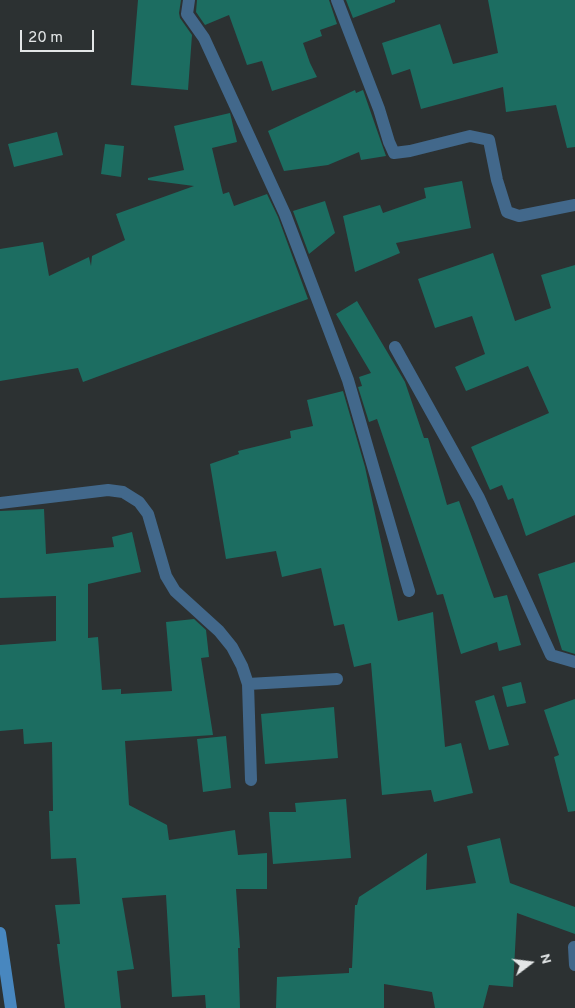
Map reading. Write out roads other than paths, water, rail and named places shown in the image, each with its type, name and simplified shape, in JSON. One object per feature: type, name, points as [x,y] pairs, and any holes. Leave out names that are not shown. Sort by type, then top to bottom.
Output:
[{"type":"street","points":[[189,0],[186,14],[204,38],[285,214],[348,380],[409,591]]},
{"type":"street","points":[[337,0],[394,153],[410,151],[470,136],[489,140],[496,180],[507,212],[519,216],[575,205]]},
{"type":"street","points":[[395,347],[479,498],[551,655],[575,662]]},
{"type":"street","points":[[0,504],[108,490],[123,492],[139,502],[148,514],[154,529],[166,576],[175,591],[220,631],[232,647],[248,684],[251,780]]},
{"type":"street","points":[[248,684],[337,679]]},
{"type":"street","points":[[0,933],[11,1008]]},
{"type":"street","points":[[574,947],[575,965]]}]
